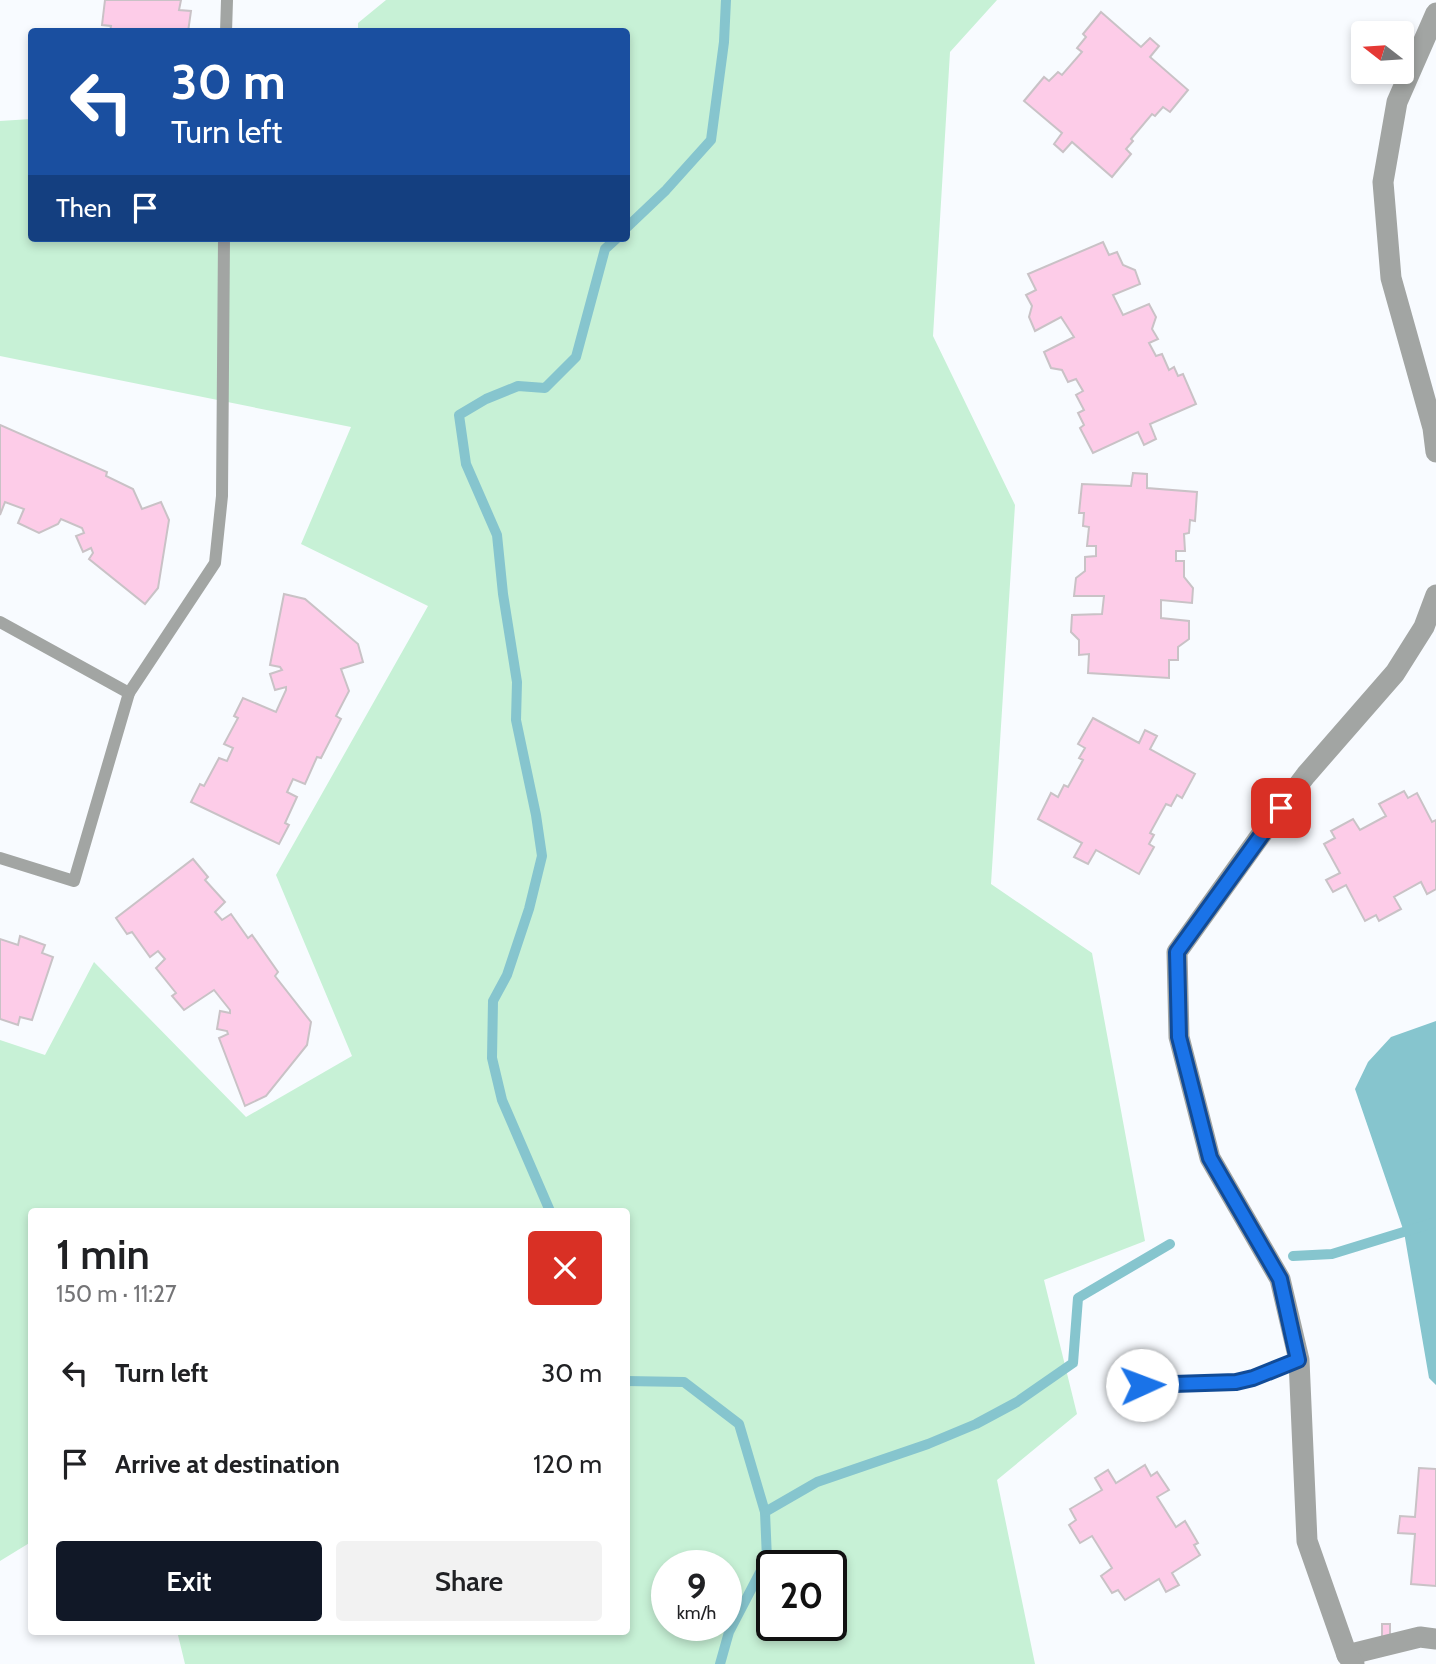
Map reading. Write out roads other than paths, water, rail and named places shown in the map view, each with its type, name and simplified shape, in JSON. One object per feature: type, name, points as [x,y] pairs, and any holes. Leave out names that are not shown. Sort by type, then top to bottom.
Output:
[{"type":"street","points":[[1436,13],[1397,102],[1383,182],[1391,278],[1433,428],[1436,452]]},
{"type":"street","points":[[1436,595],[1424,627],[1395,673],[1291,795],[1177,952],[1179,1037],[1210,1158],[1280,1279],[1298,1360],[1307,1541],[1351,1659],[1420,1637],[1436,1639]]},
{"type":"lane","points":[[226,28],[227,0]]},
{"type":"lane","points":[[0,858],[74,881],[129,694],[215,563],[222,496],[224,242]]},
{"type":"lane","points":[[0,622],[129,694]]},
{"type":"lane","points":[[1142,1385],[1236,1382],[1298,1360]]},
{"type":"water","points":[[1436,1021],[1436,1385],[1429,1378],[1404,1232],[1355,1089],[1368,1062],[1391,1037]]},
{"type":"waterway","points":[[630,224],[666,190],[711,140],[724,42],[726,0]]},
{"type":"waterway","points":[[549,1208],[502,1100],[492,1058],[493,1001],[507,975],[529,909],[542,856],[516,720],[517,682],[497,535],[466,464],[459,415],[486,399],[518,386],[545,388],[576,357],[605,249],[613,242]]},
{"type":"waterway","points":[[1293,1256],[1332,1254],[1436,1222]]},
{"type":"waterway","points":[[765,1512],[817,1482],[928,1444],[976,1424],[1017,1402],[1073,1363],[1078,1298],[1170,1244]]},
{"type":"waterway","points":[[630,1381],[684,1382],[739,1424],[765,1512],[767,1559],[729,1632],[720,1664]]}]
